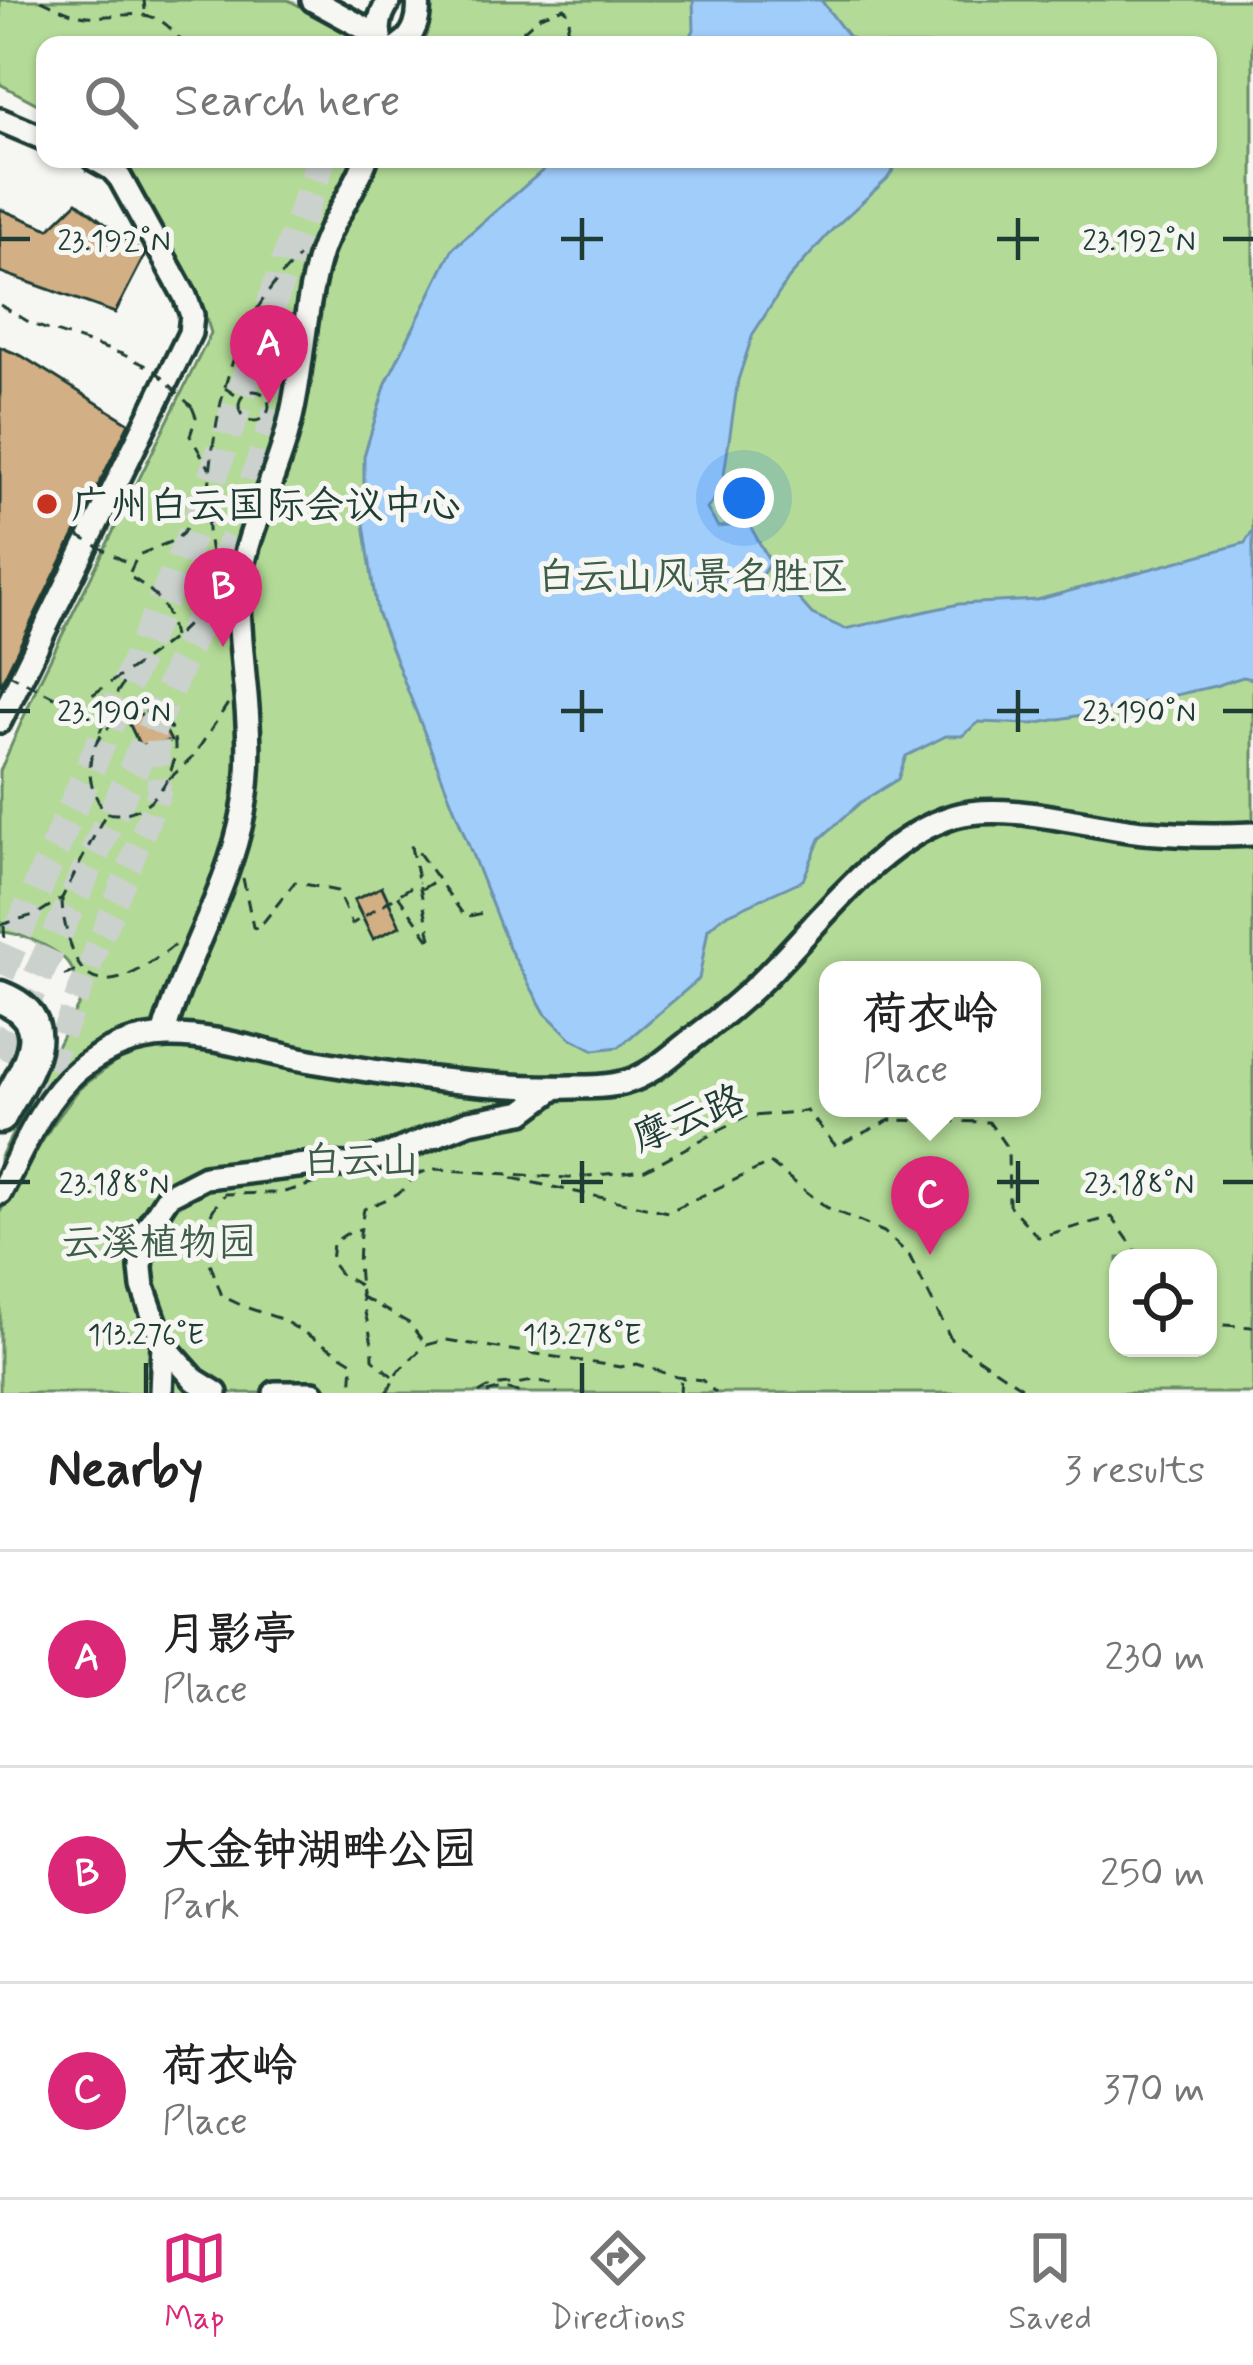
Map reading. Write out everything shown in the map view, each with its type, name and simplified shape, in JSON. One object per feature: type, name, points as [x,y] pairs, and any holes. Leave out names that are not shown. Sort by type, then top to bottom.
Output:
[{"type":"highway","points":[[0,998],[28,1014],[36,1037],[0,1117]]},
{"type":"street","points":[[313,0],[382,36]]},
{"type":"street","points":[[390,0],[381,16],[391,36]]},
{"type":"street","points":[[402,36],[416,25],[418,0]]},
{"type":"street","points":[[0,119],[36,135]]},
{"type":"street","points":[[0,721],[190,333],[192,315],[185,296],[110,168]]},
{"type":"street","points":[[163,1036],[206,928],[244,810],[247,700],[239,622],[244,560],[294,410],[320,254],[362,168]]},
{"type":"street","points":[[0,1193],[62,1085],[100,1054],[144,1037],[188,1035],[309,1060],[529,1088],[629,1082],[707,1028],[772,970],[882,857],[950,817],[1004,812],[1144,832],[1253,834]]},
{"type":"street","points":[[216,1393],[195,1380],[163,1343],[143,1287],[144,1233],[168,1196],[205,1177],[314,1164],[348,1165],[390,1154],[469,1122],[523,1112],[555,1088]]},
{"type":"street","points":[[161,1393],[163,1343]]},
{"type":"street","points":[[274,1393],[314,1393]]},
{"type":"path","points":[[41,0],[80,15],[145,12],[178,36]]},
{"type":"path","points":[[144,0],[145,12]]},
{"type":"path","points":[[517,36],[540,16],[564,8],[571,16],[563,36]]},
{"type":"path","points":[[223,603],[209,539],[217,414],[243,335],[276,283],[304,252]]},
{"type":"path","points":[[0,305],[34,325],[155,370],[192,407],[196,418],[190,436],[211,469]]},
{"type":"path","points":[[224,387],[241,399]]},
{"type":"path","points":[[250,391],[260,391],[269,402],[268,412],[258,421],[248,420],[241,413],[241,399],[250,391]]},
{"type":"path","points":[[173,637],[159,597],[128,576],[138,555],[183,533],[210,484]]},
{"type":"path","points":[[77,535],[133,566]]},
{"type":"path","points":[[7,673],[78,709],[173,637],[208,603],[218,580]]},
{"type":"path","points":[[132,670],[112,701],[93,749],[90,780],[106,813],[136,811],[153,800],[193,758],[230,700]]},
{"type":"path","points":[[97,740],[134,713],[154,713],[166,721],[174,741],[168,780]]},
{"type":"path","points":[[5,944],[2,924],[37,914],[62,898],[106,813]]},
{"type":"path","points":[[398,894],[432,943],[414,846],[465,917],[488,912]]},
{"type":"path","points":[[226,869],[243,876],[253,927],[258,928],[296,882],[337,891],[352,924],[418,882]]},
{"type":"path","points":[[420,890],[438,879]]},
{"type":"path","points":[[62,898],[66,928],[88,978],[124,976],[182,939]]},
{"type":"path","points":[[64,976],[80,968]]},
{"type":"path","name":"摩云路","points":[[360,1229],[364,1209],[407,1190],[414,1175],[433,1169],[568,1178],[646,1170],[744,1117],[807,1111],[836,1146],[890,1120],[989,1122],[1008,1149],[1009,1205],[1037,1237],[1112,1217],[1135,1249]]},
{"type":"path","points":[[499,1175],[668,1212],[770,1163],[826,1207],[884,1232],[909,1255],[952,1341],[1031,1393]]},
{"type":"path","points":[[317,1183],[280,1193],[225,1194],[210,1210],[204,1244],[222,1296],[281,1318],[353,1362],[351,1393]]},
{"type":"path","points":[[360,1286],[341,1275],[331,1262],[333,1243],[360,1229],[356,1253],[373,1359],[394,1377]]},
{"type":"path","points":[[362,1296],[409,1323],[426,1346]]},
{"type":"path","points":[[1217,1319],[1224,1325],[1253,1327]]},
{"type":"path","points":[[387,1393],[394,1377],[426,1346],[446,1340],[620,1367],[637,1364],[702,1380],[716,1393]]},
{"type":"path","points":[[680,1393],[681,1377]]},
{"type":"path","points":[[478,1393],[494,1384],[534,1379],[553,1385],[557,1393]]},
{"type":"path","points":[[487,1393],[502,1389],[526,1393]]},
{"type":"green space","points":[[0,0],[288,0],[357,36],[36,36],[36,103],[0,84]]},
{"type":"green space","name":"白云山风景名胜区","points":[[426,0],[1253,0],[1253,1393],[0,1393],[0,1212],[79,1089],[146,1046],[164,1025],[120,1034],[98,1045],[0,1179],[0,1158],[82,998],[72,969],[60,955],[29,939],[0,932],[0,771],[211,333],[125,168],[1217,168],[1217,36],[416,36]]},
{"type":"water","points":[[693,0],[821,0],[848,36],[691,36]]},
{"type":"water","points":[[546,168],[895,168],[789,278],[753,334],[738,380],[722,488],[707,509],[718,527],[749,524],[770,562],[758,581],[775,595],[797,597],[812,614],[845,629],[959,604],[1037,600],[1245,543],[1253,530],[1253,679],[1243,677],[1033,724],[979,722],[962,736],[946,736],[906,756],[898,779],[861,802],[820,839],[803,880],[722,917],[708,929],[699,979],[619,1047],[594,1050],[571,1038],[545,1013],[509,948],[377,612],[364,524],[364,456],[386,383],[453,248]]},
{"type":"building","points":[[77,202],[145,255],[115,313],[0,272],[0,209],[49,229]]},
{"type":"building","name":"广州白云国际会议中心","points":[[0,347],[129,423],[0,686]]},
{"type":"building","points":[[142,714],[161,722],[171,741],[139,744],[127,719]]},
{"type":"building","points":[[382,887],[400,926],[373,939],[354,900]]},
{"type":"tunnel","points":[[363,36],[375,0]]},
{"type":"tunnel","points":[[0,974],[198,520],[318,168]]},
{"type":"tunnel","points":[[0,1058],[237,532],[300,346]]},
{"type":"tunnel","points":[[22,1135],[159,793],[156,720]]},
{"type":"place","name":"月影亭","points":[[269,404]]},
{"type":"place","name":"广州白云国际会议中心","points":[[47,504]]},
{"type":"place","name":"大金钟湖畔公园","points":[[223,647]]},
{"type":"place","name":"荷衣岭","points":[[930,1255]]},
{"type":"park label","name":"白云山","points":[[361,1159]]},
{"type":"park label","name":"云溪植物园","points":[[159,1241]]}]
